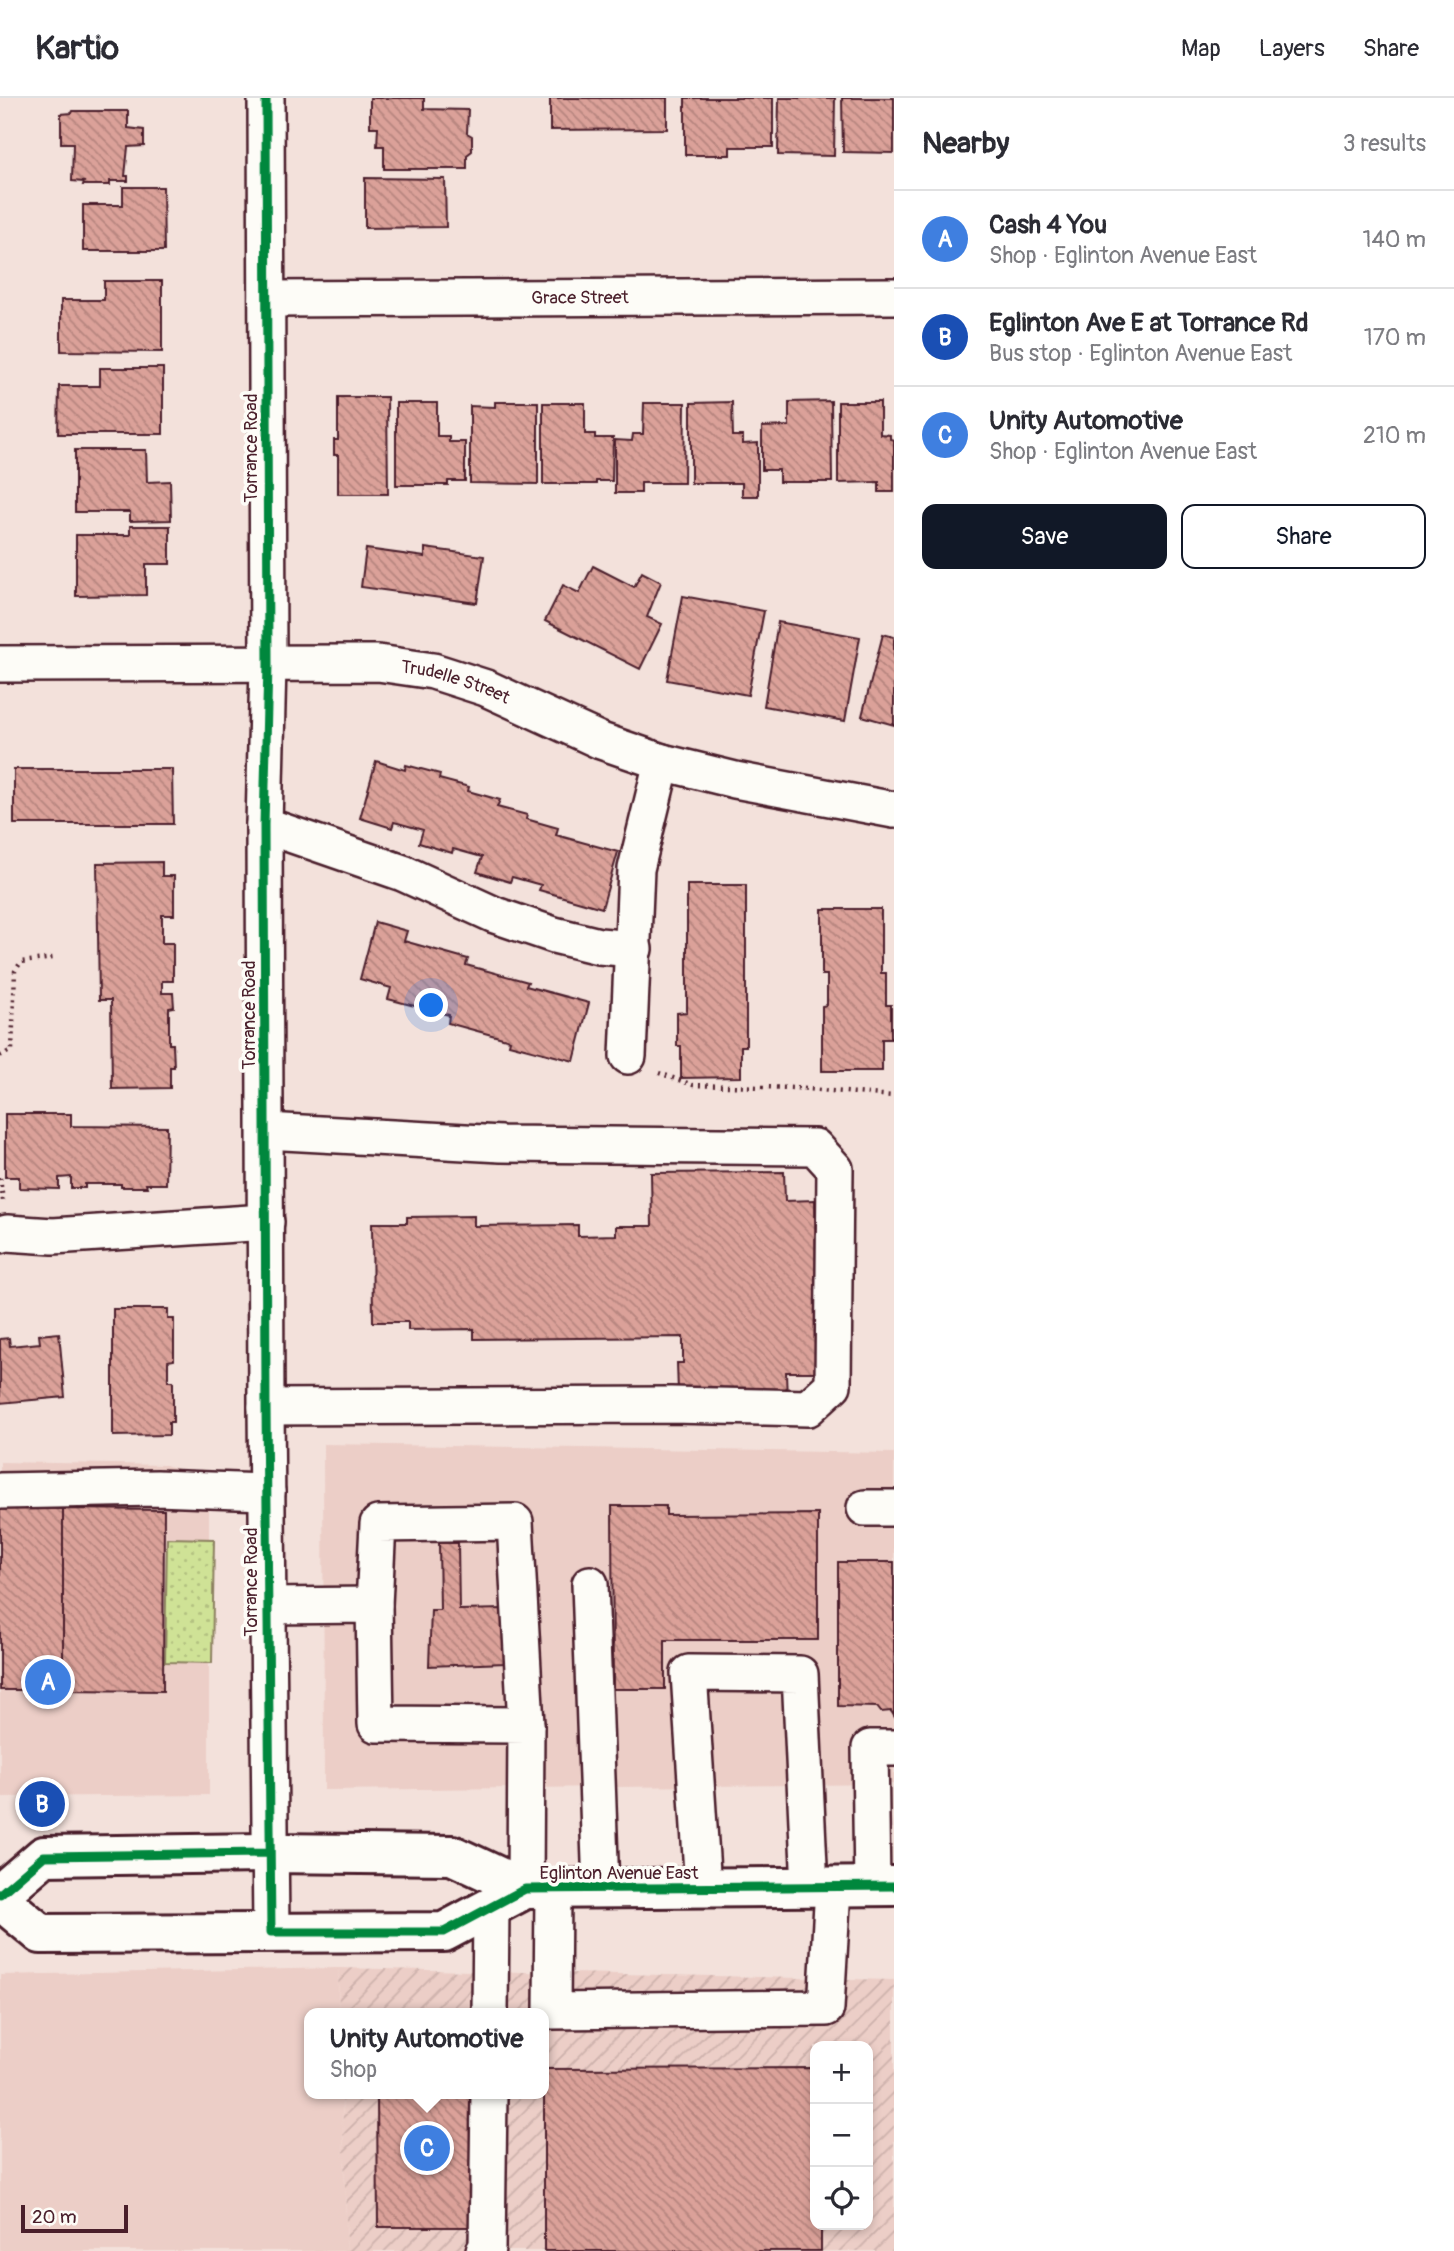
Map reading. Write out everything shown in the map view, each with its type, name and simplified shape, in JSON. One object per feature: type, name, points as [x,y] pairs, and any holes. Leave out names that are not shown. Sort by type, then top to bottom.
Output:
[{"type":"main road","name":"Eglinton Avenue East","points":[[0,1894],[44,1856],[270,1853],[452,1855],[539,1889]]},
{"type":"main road","name":"Eglinton Avenue East","points":[[0,1900],[41,1934],[443,1931],[491,1907],[539,1889],[883,1886]]},
{"type":"street","name":"Torrance Road","points":[[266,98],[268,665],[264,825],[271,1932]]},
{"type":"street","name":"Grace Street","points":[[267,299],[894,296]]},
{"type":"street","name":"Trudelle Street","points":[[0,664],[379,663],[433,671],[486,688],[601,741],[662,762],[735,780],[894,810]]},
{"type":"street","points":[[628,1056],[636,869],[662,762]]},
{"type":"street","points":[[264,825],[403,873],[495,915],[599,946],[634,949]]},
{"type":"street","points":[[266,1131],[501,1144],[815,1147],[835,1169],[833,1385],[808,1408],[671,1405],[266,1407]]},
{"type":"street","points":[[0,1235],[7,1233],[53,1236],[266,1222]]},
{"type":"street","points":[[0,1492],[157,1488],[267,1492]]},
{"type":"street","points":[[526,1725],[376,1724],[374,1605],[378,1524],[515,1522],[526,1725],[552,2011],[825,2008],[821,1887],[800,1674],[689,1673],[703,1888]]},
{"type":"street","points":[[590,1584],[601,1889]]},
{"type":"street","points":[[267,1606],[374,1605]]},
{"type":"street","points":[[883,1886],[870,1748],[894,1748]]},
{"type":"street","points":[[490,2008],[491,1907]]},
{"type":"street","points":[[484,2251],[488,2249],[489,2099]]},
{"type":"path","points":[[1,1057],[12,1050],[16,971],[21,962],[53,958]]},
{"type":"path","points":[[628,1056],[655,1072],[693,1085],[795,1088],[894,1096]]},
{"type":"shaded area","points":[[323,1444],[894,1453],[894,1784],[324,1790]]},
{"type":"shaded area","points":[[0,1462],[166,1465],[209,1481],[209,1795],[0,1797]]},
{"type":"shaded area","points":[[338,1968],[339,2008],[304,2008],[304,2099],[342,2099],[347,2251],[0,2251],[0,1975]]},
{"type":"shaded area","points":[[338,1968],[894,1980],[894,2251],[347,2251],[342,2099],[549,2099],[549,2008],[339,2008]]},
{"type":"green space","points":[[167,1538],[214,1539],[212,1663],[165,1662]]},
{"type":"building","points":[[370,98],[424,98],[424,109],[468,110],[467,133],[472,136],[472,151],[467,155],[467,169],[384,169],[384,146],[377,146],[378,127],[370,127]]},
{"type":"building","points":[[550,98],[667,98],[667,129],[550,130]]},
{"type":"building","points":[[685,98],[773,98],[773,147],[730,147],[730,155],[685,155]]},
{"type":"building","points":[[779,98],[835,98],[834,156],[778,155]]},
{"type":"building","points":[[842,98],[894,98],[894,153],[843,152]]},
{"type":"building","points":[[73,111],[128,111],[128,128],[144,130],[144,146],[128,147],[125,176],[128,176],[128,181],[110,181],[110,185],[83,185],[84,182],[72,181],[73,143],[61,143],[61,114]]},
{"type":"building","points":[[365,178],[445,179],[446,227],[365,228]]},
{"type":"building","points":[[123,187],[163,187],[164,251],[83,251],[83,205],[123,205]]},
{"type":"building","points":[[104,281],[162,281],[162,352],[61,351],[61,300],[104,300]]},
{"type":"building","points":[[100,368],[163,368],[163,434],[58,434],[59,386],[100,386]]},
{"type":"building","points":[[338,397],[387,397],[388,494],[338,494],[338,455],[334,455],[334,440],[338,440]]},
{"type":"building","points":[[831,401],[832,482],[779,482],[779,470],[762,470],[762,427],[789,426],[789,402]]},
{"type":"building","points":[[495,402],[538,402],[538,484],[470,483],[470,406],[495,407]]},
{"type":"building","points":[[732,402],[733,436],[743,436],[743,444],[758,443],[758,496],[742,496],[742,483],[691,483],[691,403]]},
{"type":"building","points":[[838,402],[880,402],[880,434],[890,435],[890,439],[894,440],[894,492],[879,492],[879,482],[838,483]]},
{"type":"building","points":[[396,403],[437,403],[437,436],[449,436],[449,442],[465,442],[465,481],[448,481],[448,485],[396,485]]},
{"type":"building","points":[[543,403],[585,403],[585,434],[595,434],[595,438],[613,438],[612,481],[596,481],[596,484],[543,484]]},
{"type":"building","points":[[644,403],[685,403],[684,483],[641,483],[641,493],[615,493],[615,440],[632,441],[633,434],[643,434]]},
{"type":"building","points":[[75,450],[146,450],[147,482],[170,481],[171,520],[130,521],[130,512],[75,512]]},
{"type":"building","points":[[130,526],[170,526],[170,564],[146,564],[146,595],[76,596],[76,535],[130,535]]},
{"type":"building","points":[[425,548],[484,556],[477,603],[361,587],[366,549],[425,557]]},
{"type":"building","points":[[593,566],[634,587],[642,572],[661,582],[647,617],[662,624],[640,669],[545,621],[563,585],[579,593]]},
{"type":"building","points":[[683,596],[764,611],[748,695],[667,680]]},
{"type":"building","points":[[778,622],[860,637],[845,721],[764,706]]},
{"type":"building","points":[[883,634],[894,637],[894,725],[862,716]]},
{"type":"building","points":[[376,761],[405,770],[406,765],[440,774],[439,779],[469,787],[468,791],[500,800],[497,807],[527,815],[526,819],[558,828],[556,835],[618,852],[602,908],[539,890],[541,885],[512,877],[510,882],[477,872],[482,857],[453,849],[452,853],[419,843],[423,830],[394,822],[392,828],[360,818]]},
{"type":"building","points":[[14,769],[172,769],[173,824],[14,824]]},
{"type":"building","points":[[162,862],[162,876],[174,876],[174,915],[162,915],[162,943],[173,943],[173,981],[162,981],[162,993],[173,993],[174,1007],[169,1008],[169,1044],[173,1044],[174,1067],[170,1067],[170,1088],[112,1089],[111,1000],[99,1000],[97,863]]},
{"type":"building","points":[[687,885],[746,885],[746,1046],[741,1046],[741,1077],[681,1078],[677,1013],[687,1012]]},
{"type":"building","points":[[822,909],[881,909],[881,973],[886,973],[886,1005],[891,1005],[891,1039],[882,1039],[882,1071],[822,1071],[822,1006],[827,1005],[827,975],[822,975]]},
{"type":"building","points":[[375,922],[407,931],[404,941],[468,959],[466,965],[528,982],[526,986],[589,1003],[574,1061],[509,1044],[510,1040],[448,1023],[449,1015],[388,999],[391,988],[360,979]]},
{"type":"building","points":[[5,1114],[71,1114],[71,1126],[167,1127],[166,1184],[121,1187],[121,1184],[85,1184],[85,1188],[71,1188],[71,1177],[59,1178],[59,1189],[19,1188],[19,1177],[5,1177]]},
{"type":"building","points":[[784,1172],[785,1201],[815,1200],[817,1372],[786,1372],[787,1400],[678,1392],[677,1363],[683,1363],[683,1337],[474,1339],[474,1329],[408,1330],[408,1322],[373,1322],[372,1223],[407,1223],[407,1217],[474,1216],[474,1226],[578,1225],[578,1236],[616,1235],[616,1226],[652,1226],[651,1173]]},
{"type":"building","points":[[113,1309],[168,1309],[168,1319],[174,1319],[174,1360],[168,1361],[168,1381],[173,1381],[173,1422],[169,1422],[169,1435],[113,1436]]},
{"type":"building","points":[[59,1333],[65,1397],[0,1403],[0,1339],[9,1338],[10,1346],[40,1343],[39,1335]]},
{"type":"building","points":[[612,1506],[666,1506],[666,1515],[818,1514],[818,1640],[665,1640],[665,1689],[613,1689]]},
{"type":"building","points":[[0,1509],[63,1509],[63,1690],[0,1690]]},
{"type":"building","points":[[63,1509],[164,1510],[163,1691],[63,1690]]},
{"type":"building","points":[[439,1543],[458,1543],[459,1610],[504,1609],[505,1663],[429,1666],[431,1610],[440,1610]]},
{"type":"building","points":[[838,1562],[894,1562],[894,1716],[891,1711],[881,1712],[877,1707],[838,1706]]},
{"type":"building","points":[[810,2068],[810,2230],[821,2230],[821,2251],[544,2251],[544,2099],[549,2099],[549,2069]]},
{"type":"building","points":[[377,2099],[476,2099],[477,2227],[378,2227]]},
{"type":"cycle path","points":[[266,98],[268,665],[264,825],[271,1932],[444,1932],[525,1889],[894,1886]]},
{"type":"cycle path","points":[[0,1894],[44,1856],[270,1853]]},
{"type":"place","name":"Cash 4 You","points":[[48,1682]]},
{"type":"place","name":"Eglinton Ave E at Torrance Rd","points":[[42,1804]]},
{"type":"place","name":"Unity Automotive","points":[[427,2148]]}]
